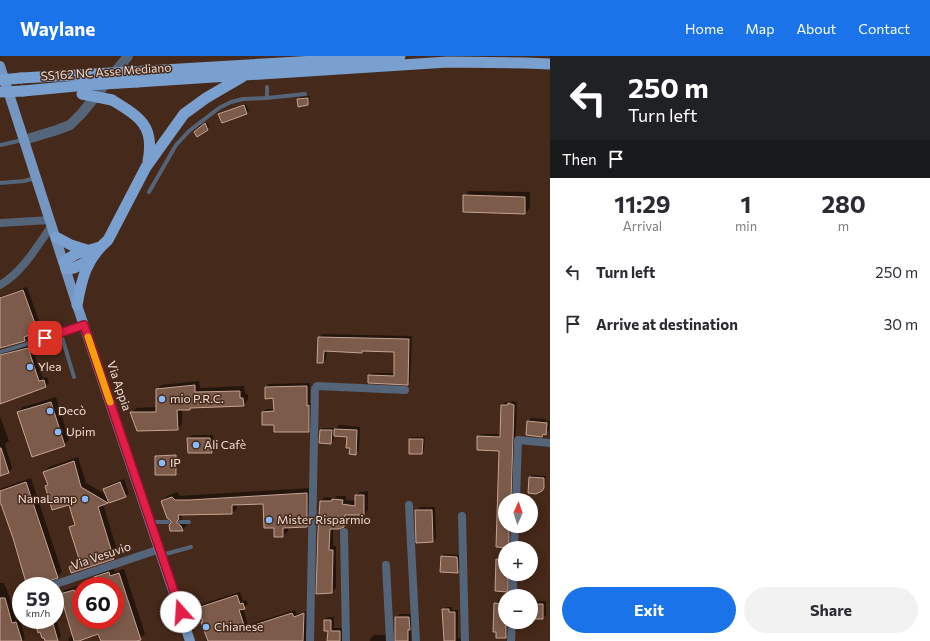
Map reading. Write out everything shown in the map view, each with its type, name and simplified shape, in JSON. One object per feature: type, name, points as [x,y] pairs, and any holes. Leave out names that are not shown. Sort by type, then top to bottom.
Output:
[{"type":"highway","name":"SS162 NC Asse Mediano","points":[[0,80],[400,56]]},
{"type":"highway","name":"SS162 NC Asse Mediano","points":[[0,92],[84,90],[137,82],[448,62],[550,64]]},
{"type":"highway","points":[[65,265],[74,268],[108,240],[146,167],[184,114],[206,98],[244,75]]},
{"type":"highway","points":[[84,90],[112,100],[141,120],[146,128],[150,147],[146,167]]},
{"type":"highway","points":[[56,237],[89,255]]},
{"type":"highway","points":[[78,305],[84,272],[89,255]]},
{"type":"main road","name":"Via Appia","points":[[0,66],[84,325],[190,641]]},
{"type":"street","points":[[24,140],[70,125],[82,113],[128,56]]},
{"type":"street","points":[[0,223],[51,222]]},
{"type":"street","points":[[0,285],[9,280],[20,269],[51,222]]},
{"type":"street","points":[[310,641],[315,389],[317,386],[406,390]]},
{"type":"street","points":[[516,493],[518,440],[550,443]]},
{"type":"street","points":[[409,505],[416,641]]},
{"type":"street","points":[[462,516],[465,641]]},
{"type":"street","points":[[344,532],[346,641]]},
{"type":"street","name":"Via Vesuvio","points":[[64,582],[161,552]]},
{"type":"street","points":[[386,565],[390,641]]},
{"type":"street","points":[[511,641],[512,629]]},
{"type":"lane","points":[[267,87],[267,98]]},
{"type":"lane","points":[[149,192],[176,145],[189,131],[218,108],[243,99],[305,94]]},
{"type":"lane","points":[[0,145],[24,140]]},
{"type":"lane","points":[[0,183],[36,178]]},
{"type":"lane","points":[[0,352],[60,334],[84,325]]},
{"type":"lane","points":[[60,334],[74,376]]},
{"type":"lane","points":[[151,522],[168,522]]},
{"type":"lane","points":[[180,522],[189,522]]},
{"type":"lane","points":[[161,552],[190,547]]},
{"type":"building","points":[[308,98],[308,105],[298,107],[297,99]]},
{"type":"building","points":[[244,105],[247,114],[222,123],[218,114]]},
{"type":"building","points":[[205,123],[208,130],[197,137],[194,132]]},
{"type":"building","points":[[463,195],[525,197],[525,214],[463,212]]},
{"type":"building","points":[[23,290],[38,332],[24,337],[25,341],[0,348],[0,298]]},
{"type":"building","points":[[318,337],[409,339],[408,385],[368,383],[368,375],[394,376],[394,352],[362,351],[362,353],[324,351],[323,363],[317,363]]},
{"type":"building","points":[[28,348],[39,381],[44,380],[46,387],[0,404],[0,355]]},
{"type":"building","points":[[195,385],[195,392],[240,391],[240,398],[243,398],[244,406],[190,408],[190,410],[177,410],[178,430],[137,431],[130,412],[156,412],[156,389]]},
{"type":"building","points":[[307,386],[309,432],[274,432],[274,425],[262,425],[262,412],[274,411],[273,398],[265,399],[265,387]]},
{"type":"building","points":[[51,402],[65,446],[32,457],[17,412]]},
{"type":"building","points":[[508,403],[514,405],[511,493],[498,493],[498,533],[509,533],[509,541],[498,541],[498,547],[496,547],[499,451],[477,450],[477,436],[500,437],[501,405],[508,405]]},
{"type":"building","points":[[527,421],[547,423],[546,435],[543,434],[542,437],[526,435]]},
{"type":"building","points":[[334,429],[357,430],[356,455],[349,454],[350,448],[346,448],[347,437],[334,436]]},
{"type":"building","points":[[320,430],[332,430],[331,444],[319,443]]},
{"type":"building","points":[[187,438],[210,438],[212,453],[188,453]]},
{"type":"building","points":[[409,439],[423,439],[422,454],[409,454]]},
{"type":"building","points":[[0,448],[9,473],[0,476]]},
{"type":"building","points":[[176,455],[176,475],[155,475],[155,456]]},
{"type":"building","points":[[74,461],[81,487],[108,503],[98,507],[114,559],[71,573],[69,567],[80,562],[69,527],[75,525],[69,505],[52,510],[45,486],[48,485],[43,472]]},
{"type":"building","points":[[529,477],[544,478],[544,488],[542,491],[538,493],[528,493]]},
{"type":"building","points":[[26,482],[58,577],[24,577],[13,538],[0,504],[0,491]]},
{"type":"building","points":[[120,482],[126,497],[109,503],[103,489]]},
{"type":"building","points":[[307,493],[307,527],[283,528],[283,537],[274,537],[274,528],[264,528],[263,504],[232,505],[232,514],[178,515],[179,519],[177,523],[181,526],[183,531],[170,531],[169,525],[171,521],[167,518],[161,501],[172,497],[175,500],[189,500]]},
{"type":"building","points":[[355,495],[364,495],[364,515],[345,515],[344,527],[339,529],[330,529],[329,550],[333,550],[332,593],[316,594],[320,501],[332,501],[332,499],[343,500],[342,504],[355,506]]},
{"type":"building","points":[[415,510],[432,510],[433,542],[416,543]]},
{"type":"building","points":[[441,556],[457,557],[458,573],[440,572]]},
{"type":"building","points":[[496,559],[498,559],[498,581],[508,581],[508,589],[498,589],[498,591],[495,591]]},
{"type":"building","points":[[109,572],[110,576],[119,573],[120,577],[94,577]]},
{"type":"building","points":[[124,588],[141,640],[101,641],[98,634],[79,641],[74,641],[64,607],[64,593],[72,591],[72,629],[124,629]]},
{"type":"building","points":[[237,595],[240,604],[243,603],[245,609],[239,610],[245,628],[292,613],[294,617],[304,613],[303,641],[208,641],[201,622],[203,622],[197,608]]},
{"type":"building","points":[[0,598],[5,598],[12,623],[12,629],[18,629],[22,641],[0,641]]},
{"type":"building","points":[[494,603],[498,603],[498,629],[506,629],[506,638],[496,638],[496,632],[493,632]]},
{"type":"building","points":[[538,604],[543,604],[543,619],[538,619]]},
{"type":"building","points":[[442,609],[449,609],[449,612],[455,612],[455,641],[444,641]]},
{"type":"building","points":[[395,617],[409,617],[410,630],[408,630],[408,641],[395,641]]},
{"type":"building","points":[[324,620],[331,620],[331,631],[340,631],[340,641],[327,641],[328,631],[324,631]]},
{"type":"building","points":[[37,629],[55,629],[58,641],[45,641],[40,632],[38,633]]},
{"type":"slow traffic","points":[[88,337],[110,402]]},
{"type":"place","name":"Ylea","points":[[30,367]]},
{"type":"place","name":"mio P.R.C.","points":[[162,399]]},
{"type":"place","name":"Decò","points":[[50,411]]},
{"type":"place","name":"Upim","points":[[58,432]]},
{"type":"place","name":"Ali Cafè","points":[[196,445]]},
{"type":"place","name":"IP","points":[[162,463]]},
{"type":"place","name":"NanaLamp","points":[[85,499]]},
{"type":"place","name":"Mister Risparmio","points":[[269,520]]},
{"type":"place","name":"Chianese","points":[[206,627]]},
{"type":"route","points":[[45,338],[84,325],[181,612]]}]
